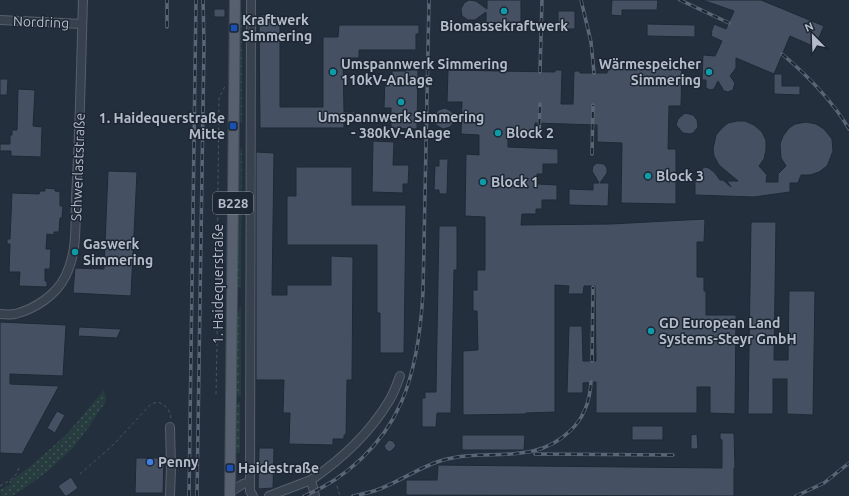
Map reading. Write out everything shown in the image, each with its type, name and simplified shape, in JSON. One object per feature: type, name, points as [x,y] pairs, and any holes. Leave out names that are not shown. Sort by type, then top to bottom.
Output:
[{"type":"main road","name":"1. Haidequerstraße","points":[[230,494],[227,291],[234,78],[234,0]]},
{"type":"lane","name":"Schwerlaststraße","points":[[0,314],[15,314],[34,307],[56,290],[65,278],[71,265],[75,242],[79,161],[83,0]]},
{"type":"lane","points":[[251,0],[250,491],[253,496]]},
{"type":"lane","name":"Nordring","points":[[0,20],[82,24]]},
{"type":"lane","points":[[269,496],[311,480],[331,466],[355,445],[370,429],[390,400],[400,376]]},
{"type":"lane","points":[[170,427],[170,496]]},
{"type":"lane","points":[[311,480],[315,496]]},
{"type":"lane","points":[[230,494],[243,484],[250,482]]},
{"type":"path","points":[[216,394],[218,294],[227,291],[218,283],[217,275],[219,98],[223,89],[234,78]]},
{"type":"path","points":[[80,474],[113,445],[145,408],[151,404],[158,402],[165,405],[171,414],[170,427]]},
{"type":"path","points":[[0,486],[19,473],[19,466]]},
{"type":"path","points":[[337,486],[340,496]]},
{"type":"green space","points":[[242,12],[242,122],[239,122],[240,14]]},
{"type":"green space","points":[[242,147],[241,289],[237,283],[239,152]]},
{"type":"green space","points":[[240,306],[241,397],[237,396],[236,393],[237,312],[239,311]]},
{"type":"green space","points":[[104,390],[106,399],[105,403],[74,447],[49,470],[25,488],[12,496],[1,496],[0,490],[11,484],[9,482],[32,465],[67,434]]},
{"type":"green space","points":[[240,402],[240,453],[237,453],[236,407]]},
{"type":"building","name":"Biomassekraftwerk","points":[[469,0],[476,1],[487,9],[487,0],[521,0],[521,22],[486,23],[486,12],[475,20],[468,20],[462,16],[461,9],[464,3]]},
{"type":"building","points":[[612,0],[658,0],[657,10],[622,10],[622,16],[611,15]]},
{"type":"building","points":[[702,0],[761,0],[824,26],[815,47],[790,36],[774,74],[736,58],[736,68],[730,76],[735,83],[733,90],[728,92],[724,91],[718,81],[714,89],[710,90],[706,88],[706,80],[702,80],[703,55],[715,56],[722,41],[711,36],[714,24],[726,29],[734,11]]},
{"type":"building","points":[[214,9],[225,9],[225,17],[214,17]]},
{"type":"building","points":[[558,11],[575,11],[575,29],[558,29]]},
{"type":"building","name":"Umspannwerk Simmering 110kV-Anlage","points":[[259,15],[280,15],[280,107],[323,107],[323,37],[338,37],[339,25],[419,25],[419,34],[416,34],[416,50],[359,50],[359,58],[343,58],[344,112],[355,112],[355,122],[344,122],[344,128],[260,128]]},
{"type":"building","points":[[647,24],[695,25],[695,37],[647,36]]},
{"type":"building","points":[[608,65],[682,67],[681,106],[669,106],[668,149],[676,149],[676,204],[621,203],[622,143],[597,142],[597,125],[535,123],[535,135],[508,134],[508,147],[558,149],[558,164],[543,164],[543,174],[537,174],[537,184],[557,185],[557,200],[542,200],[542,209],[536,209],[536,214],[522,214],[521,225],[611,224],[705,219],[704,242],[697,242],[697,277],[704,277],[704,291],[706,291],[706,315],[736,315],[735,414],[710,413],[710,387],[697,387],[697,413],[596,413],[596,382],[583,383],[583,393],[567,393],[569,326],[582,326],[583,361],[596,361],[595,286],[584,286],[583,294],[568,294],[569,286],[555,285],[555,412],[463,415],[463,351],[478,350],[477,311],[473,311],[473,290],[477,290],[477,270],[485,270],[485,217],[465,216],[466,154],[479,155],[479,135],[461,134],[462,102],[447,102],[448,70],[555,72],[555,70],[562,70],[561,104],[573,104],[574,71],[580,71],[580,73],[607,73]]},
{"type":"building","name":"Umspannwerk Simmering - 380kV-Anlage","points":[[418,70],[417,129],[391,128],[391,108],[384,108],[385,79],[392,80],[392,71]]},
{"type":"building","points":[[774,74],[782,74],[782,86],[800,86],[800,95],[774,94]]},
{"type":"building","points":[[0,79],[8,79],[7,95],[0,95]]},
{"type":"building","points":[[18,89],[35,90],[33,126],[42,127],[41,157],[11,156],[11,151],[0,151],[0,144],[10,144],[10,135],[12,135],[12,130],[17,130]]},
{"type":"building","points":[[445,108],[451,111],[456,119],[450,127],[443,129],[436,125],[434,117],[438,110]]},
{"type":"building","points":[[685,113],[693,115],[697,120],[698,127],[693,133],[690,134],[683,133],[676,125],[678,119]]},
{"type":"building","points":[[745,121],[754,125],[762,132],[766,140],[764,159],[759,166],[767,175],[766,182],[778,182],[778,174],[786,166],[781,158],[780,144],[783,136],[789,128],[795,124],[806,122],[816,124],[824,129],[832,139],[833,151],[827,166],[819,172],[810,175],[801,175],[798,183],[790,183],[790,192],[754,197],[695,195],[695,180],[701,180],[700,172],[704,167],[709,168],[720,180],[723,180],[731,187],[727,181],[738,181],[719,165],[714,156],[713,149],[716,135],[722,128],[728,123]]},
{"type":"building","points":[[373,141],[394,142],[393,165],[409,165],[408,184],[403,184],[403,193],[372,192]]},
{"type":"building","points":[[256,152],[274,153],[272,295],[287,295],[287,285],[331,285],[331,256],[353,257],[352,380],[347,380],[346,435],[344,435],[344,439],[333,439],[333,445],[289,444],[290,413],[283,413],[284,380],[256,380]]},
{"type":"building","points":[[439,159],[448,159],[447,194],[439,194],[439,190],[434,190],[435,166],[439,166]]},
{"type":"building","points":[[597,163],[604,164],[607,168],[607,173],[600,183],[609,183],[608,206],[569,205],[569,189],[593,190],[593,183],[599,183],[592,171],[593,166]]},
{"type":"building","points":[[296,167],[352,167],[352,205],[406,205],[404,353],[380,353],[380,313],[377,313],[377,245],[287,245],[287,196],[296,196]]},
{"type":"building","points":[[108,171],[137,172],[131,296],[73,293],[75,268],[104,269]]},
{"type":"building","points":[[45,188],[55,189],[55,191],[60,192],[60,206],[63,206],[59,232],[54,232],[54,235],[47,234],[46,249],[51,249],[50,269],[45,269],[45,281],[47,281],[47,287],[19,286],[20,272],[9,272],[10,244],[7,244],[7,239],[10,239],[12,193],[39,194],[40,191],[45,191]]},
{"type":"building","points":[[751,222],[776,222],[774,360],[788,360],[789,291],[815,291],[813,415],[787,414],[787,379],[773,379],[773,414],[748,414]]},
{"type":"building","points":[[439,226],[457,226],[457,270],[454,270],[451,413],[437,413],[436,427],[422,427],[422,398],[425,398],[425,392],[436,392]]},
{"type":"building","points":[[0,322],[66,325],[63,376],[10,374],[10,384],[59,386],[22,454],[0,453]]},
{"type":"building","points":[[79,327],[121,329],[117,338],[78,336]]},
{"type":"building","points":[[57,411],[65,415],[55,433],[47,428]]},
{"type":"building","points":[[632,426],[663,426],[663,440],[632,440]]},
{"type":"building","points":[[720,433],[734,433],[734,496],[406,495],[406,480],[437,480],[438,465],[722,468],[722,440],[720,439]]},
{"type":"building","points":[[697,434],[698,449],[691,449],[691,435]]},
{"type":"building","points":[[462,435],[525,435],[524,450],[462,450]]},
{"type":"building","points":[[389,440],[393,441],[396,446],[390,452],[386,450],[384,446]]},
{"type":"building","points":[[259,448],[274,448],[273,488],[258,489]]},
{"type":"building","points":[[136,458],[164,458],[163,493],[135,493]]},
{"type":"building","points":[[71,477],[78,488],[65,496],[58,486]]},
{"type":"railway","points":[[167,0],[167,27]]},
{"type":"railway","points":[[189,496],[196,0]]},
{"type":"railway","points":[[197,496],[204,44],[203,0]]},
{"type":"railway","points":[[304,496],[319,489],[348,470],[373,446],[384,432],[401,403],[414,363],[421,320],[423,292],[429,0]]},
{"type":"railway","points":[[540,72],[542,0]]},
{"type":"railway","points":[[581,0],[591,42],[594,73]]},
{"type":"railway","points":[[680,0],[729,23]]},
{"type":"railway","points":[[782,54],[819,89],[835,108],[849,129]]},
{"type":"railway","points":[[539,137],[540,104]]},
{"type":"railway","points":[[592,154],[593,105]]},
{"type":"railway","points":[[592,361],[593,287]]},
{"type":"railway","points":[[353,496],[385,487],[424,467],[440,461],[474,455],[524,453],[540,449],[556,442],[570,431],[583,415],[588,402],[591,382]]},
{"type":"railway","points":[[535,454],[673,455]]},
{"type":"railway","points":[[796,496],[824,483],[849,463]]},
{"type":"place","name":"Biomassekraftwerk","points":[[504,11]]},
{"type":"place","name":"Kraftwerk Simmering","points":[[234,28]]},
{"type":"place","name":"Umspannwerk Simmering 110kV-Anlage","points":[[333,72]]},
{"type":"place","name":"Wärmespeicher Simmering","points":[[709,72]]},
{"type":"place","name":"Umspannwerk Simmering - 380kV-Anlage","points":[[401,102]]},
{"type":"place","name":"1. Haidequerstraße Mitte","points":[[233,126]]},
{"type":"place","name":"Block 2","points":[[498,133]]},
{"type":"place","name":"Block 3","points":[[648,176]]},
{"type":"place","name":"Block 1","points":[[483,182]]},
{"type":"place","name":"Gaswerk Simmering","points":[[75,252]]},
{"type":"place","name":"GD European Land Systems-Steyr GmbH","points":[[651,331]]},
{"type":"place","name":"Penny","points":[[150,462]]},
{"type":"place","name":"Haidestraße","points":[[230,468]]}]
